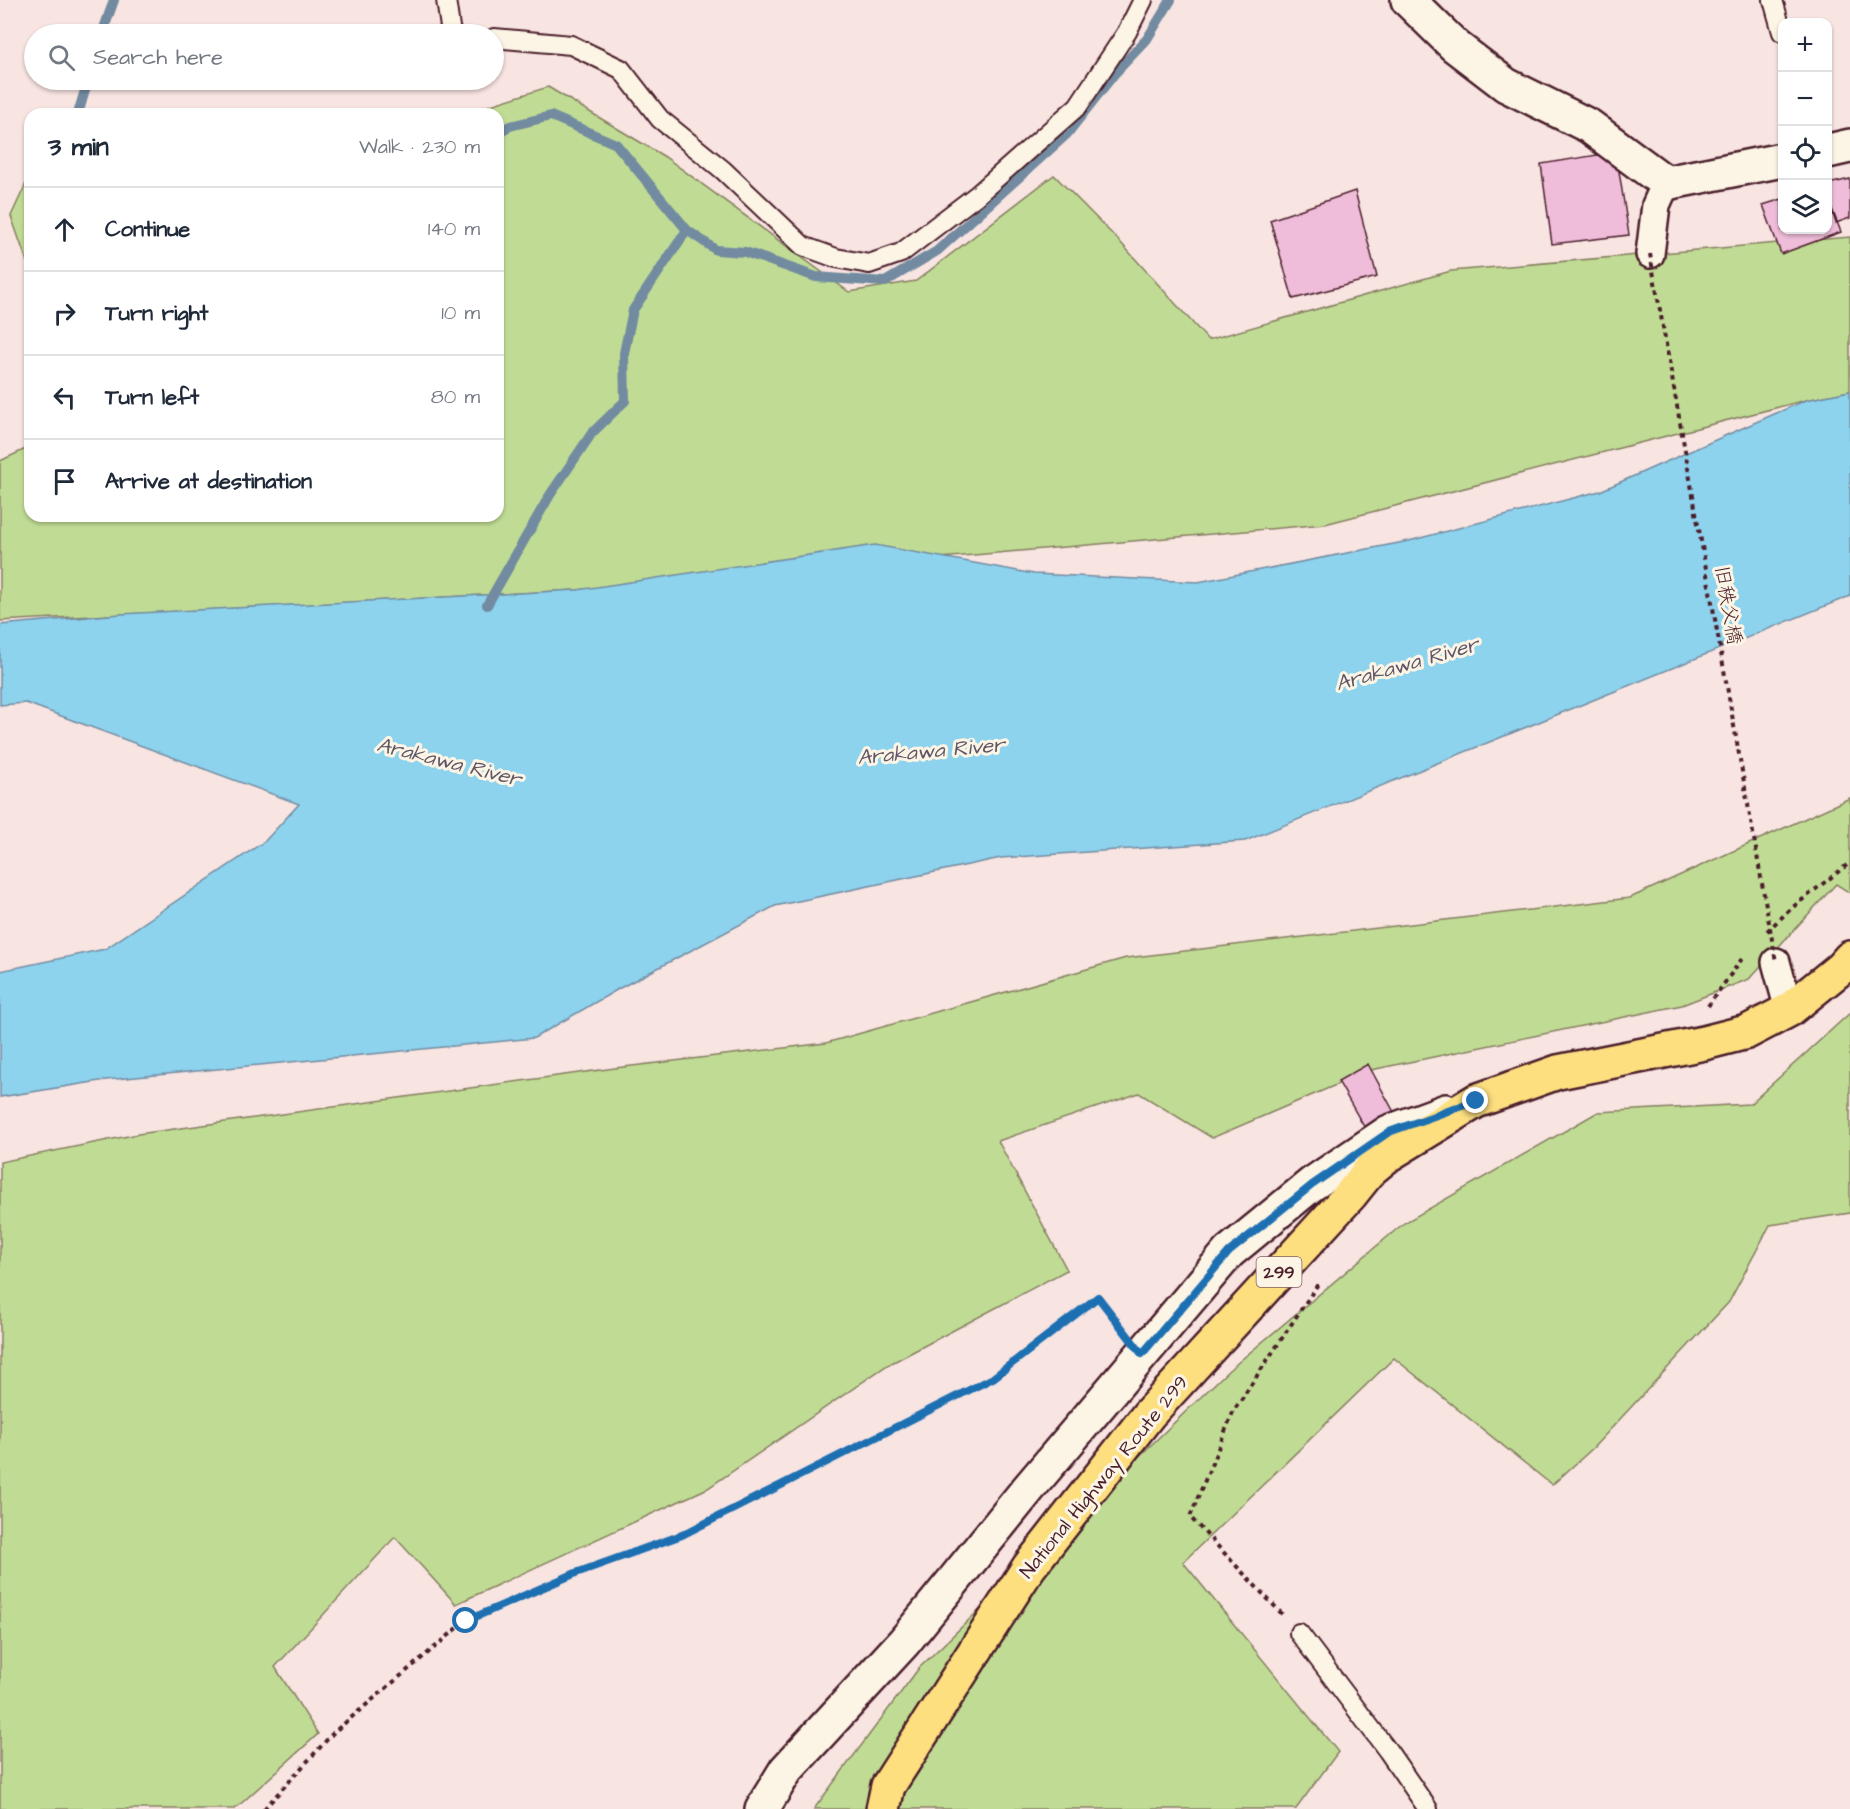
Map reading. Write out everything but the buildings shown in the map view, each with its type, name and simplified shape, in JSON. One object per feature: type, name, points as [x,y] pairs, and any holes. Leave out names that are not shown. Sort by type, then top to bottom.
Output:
[{"type":"highway","name":"National Highway Route 299","points":[[883,1809],[888,1786],[1029,1567],[1149,1414],[1351,1194],[1371,1169],[1388,1155],[1476,1101],[1558,1072],[1677,1049],[1747,1032],[1788,1010],[1841,968],[1850,958]]},
{"type":"street","points":[[1408,0],[1455,46],[1506,85],[1589,126],[1666,183],[1778,161]]},
{"type":"street","points":[[1832,150],[1850,146]]},
{"type":"street","points":[[1650,254],[1656,205],[1666,183]]},
{"type":"street","points":[[1776,962],[1788,1010]]},
{"type":"street","points":[[762,1809],[786,1770],[904,1642],[1028,1489],[1229,1252],[1312,1185],[1389,1132],[1476,1101]]},
{"type":"lane","points":[[446,0],[449,24]]},
{"type":"lane","points":[[504,39],[571,45],[621,69],[660,119],[723,170],[803,246],[836,258],[868,264],[901,253],[977,195],[1078,106],[1127,32],[1143,0]]},
{"type":"lane","points":[[1773,0],[1778,18]]},
{"type":"lane","points":[[1299,1632],[1388,1751],[1428,1809]]},
{"type":"path","name":"旧秩父橋","points":[[1650,254],[1776,962]]},
{"type":"path","points":[[1764,935],[1802,900],[1847,865],[1850,866]]},
{"type":"path","points":[[1677,1049],[1749,949]]},
{"type":"path","points":[[1299,1632],[1190,1517],[1233,1412],[1322,1280]]},
{"type":"path","points":[[264,1809],[334,1732],[466,1621],[576,1573],[682,1535],[993,1378],[1098,1297],[1142,1354]]},
{"type":"green space","points":[[548,87],[665,157],[849,292],[916,281],[1054,175],[1121,243],[1208,340],[1451,271],[1850,237],[1850,391],[1806,400],[1325,524],[577,590],[0,621],[0,461],[24,450],[24,522],[504,522],[504,108],[481,108]]},
{"type":"green space","points":[[24,188],[24,253],[11,216]]},
{"type":"green space","points":[[1850,798],[1850,893],[1836,884],[1749,979],[1682,1005],[1371,1070],[1212,1138],[1139,1093],[998,1141],[1067,1270],[886,1366],[708,1488],[456,1604],[395,1537],[275,1667],[318,1734],[235,1809],[0,1809],[0,1162],[138,1134],[615,1068],[826,1043],[1126,958],[1630,898]]},
{"type":"green space","points":[[1850,1013],[1850,1213],[1770,1225],[1729,1302],[1593,1448],[1552,1485],[1394,1358],[1183,1562],[1338,1752],[1296,1809],[814,1809],[919,1668],[1229,1370],[1404,1223],[1598,1112],[1750,1104]]},
{"type":"water","name":"Arakawa River","points":[[1850,391],[1850,596],[1245,841],[1001,858],[775,906],[620,988],[534,1038],[106,1080],[0,1097],[0,971],[105,949],[265,841],[299,804],[26,703],[0,705],[0,625],[120,614],[577,590],[875,545],[1034,574],[1198,582],[1409,541],[1600,491],[1806,400]]},
{"type":"waterway","points":[[106,24],[114,0]]},
{"type":"waterway","points":[[687,230],[716,250],[745,252],[816,277],[885,282],[937,251],[1067,134],[1115,73],[1147,39],[1171,0]]},
{"type":"waterway","points":[[80,108],[85,90]]},
{"type":"waterway","points":[[487,605],[550,495],[592,433],[625,401],[624,353],[633,310],[687,230],[616,144],[551,116],[504,129]]},
{"type":"route","points":[[466,1621],[576,1573],[682,1535],[993,1378],[1098,1297],[1142,1354],[1229,1252],[1312,1185],[1389,1132],[1476,1101]]}]
